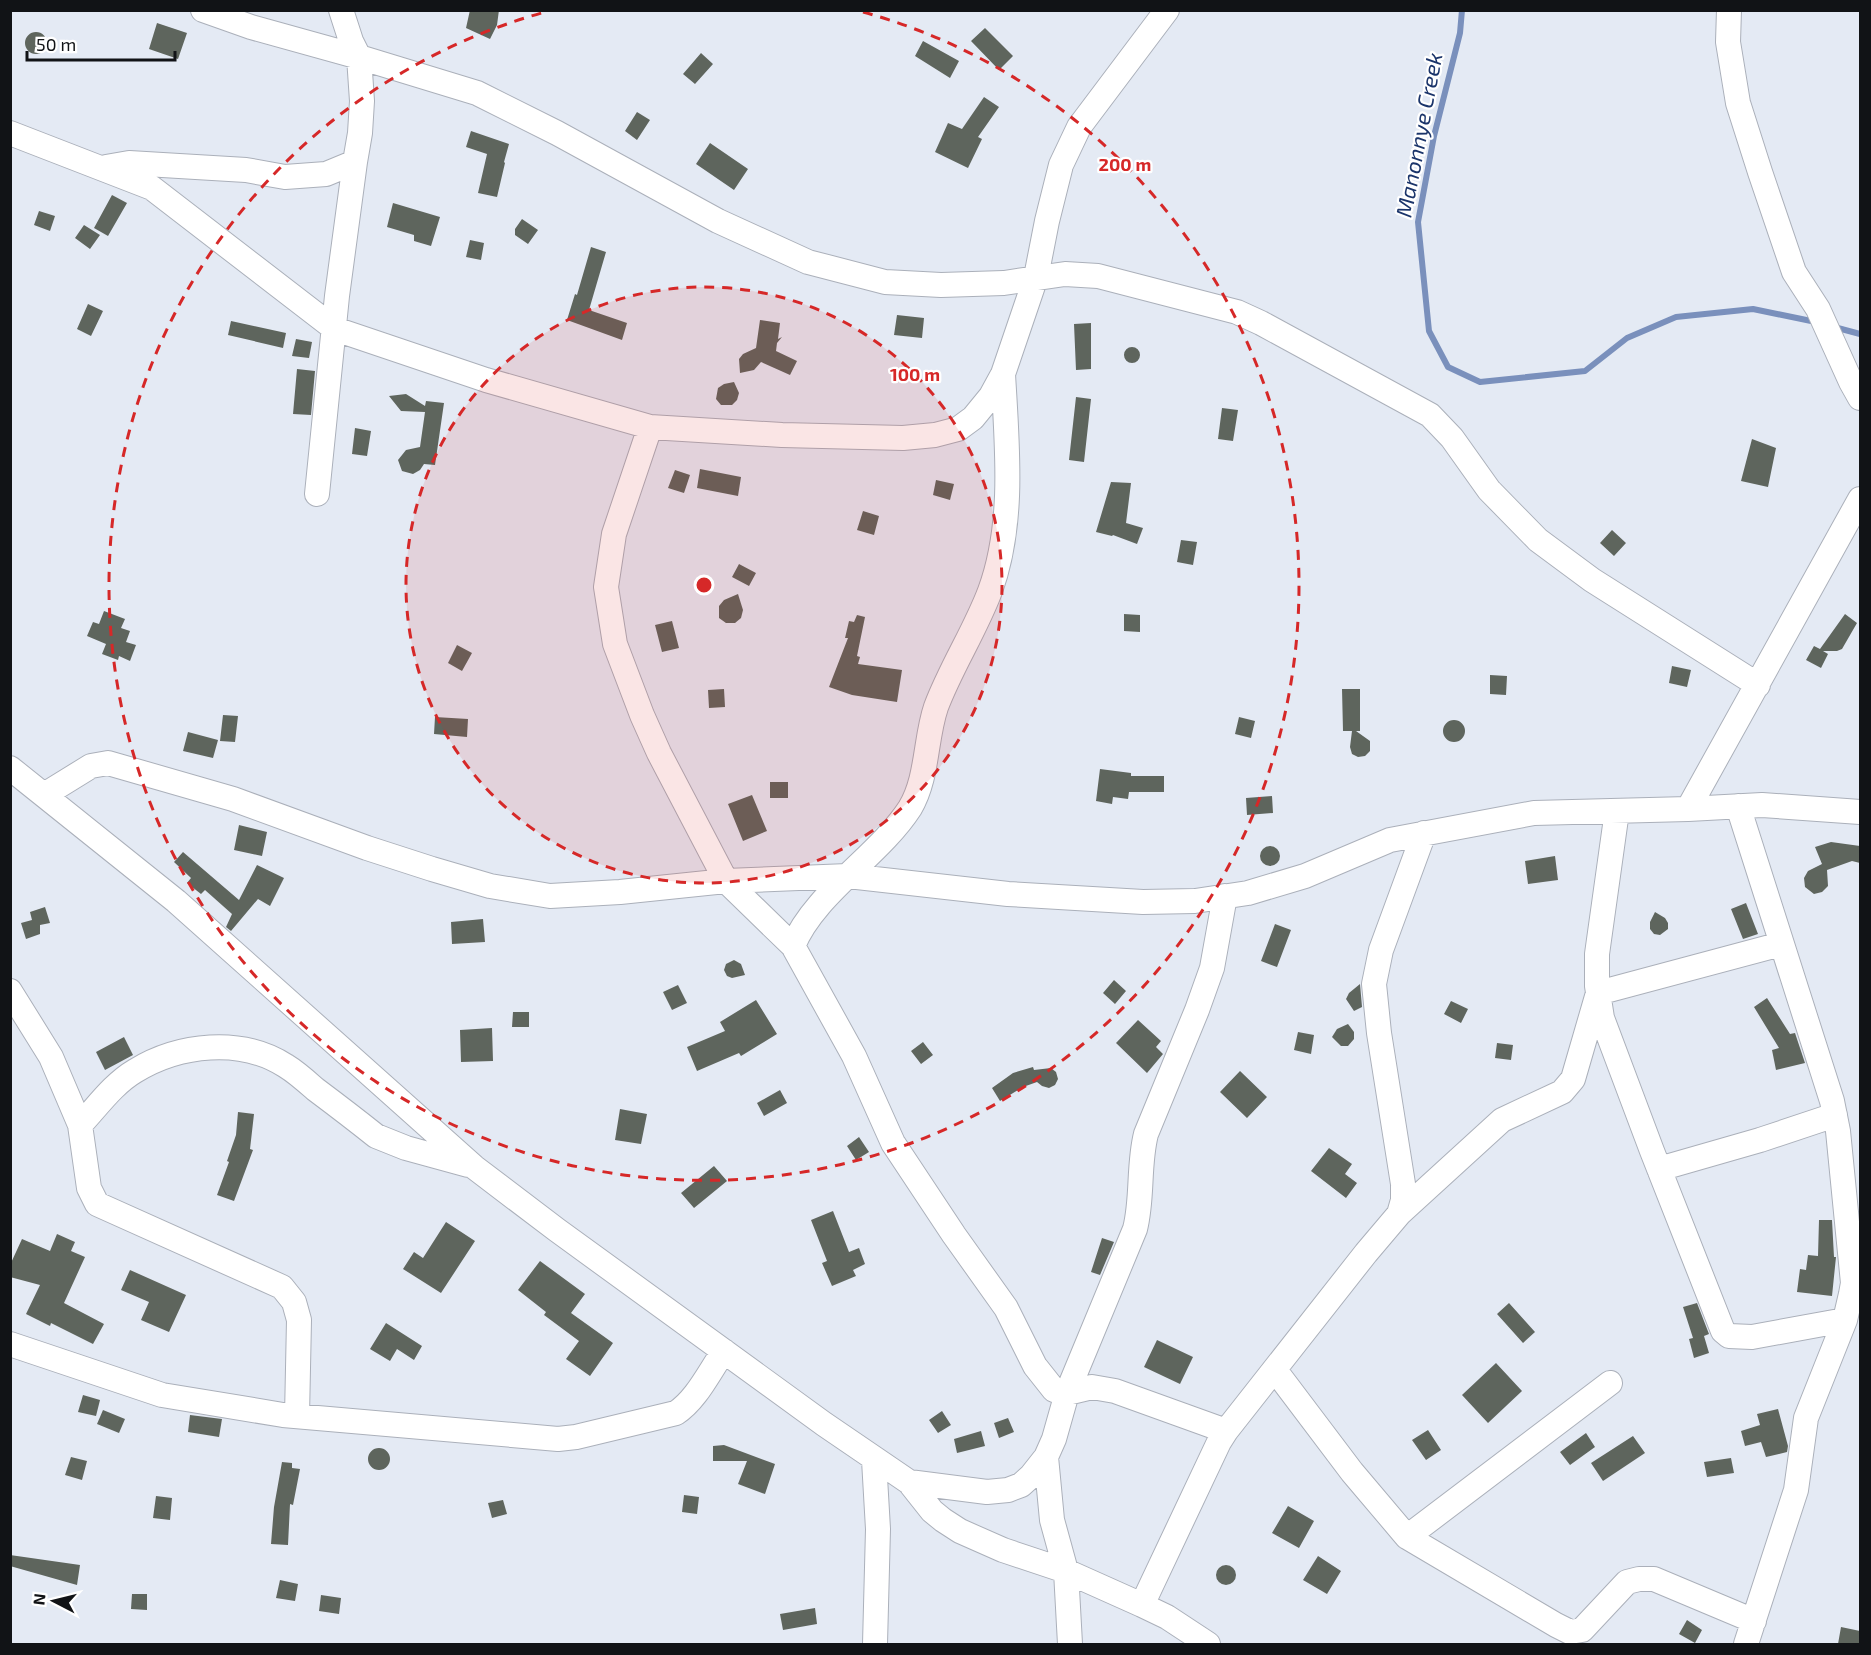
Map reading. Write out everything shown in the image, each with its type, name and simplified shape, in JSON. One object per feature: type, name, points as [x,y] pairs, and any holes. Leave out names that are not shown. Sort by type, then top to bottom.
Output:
[{"type":"street","points":[[203,10],[261,30],[477,93],[557,133],[718,221],[807,262],[885,282],[941,285],[1004,283],[1065,274],[1098,276],[1237,312],[1262,323],[1430,415],[1452,438],[1489,490],[1538,540],[1592,580],[1758,685]]},
{"type":"street","points":[[317,494],[334,329],[360,133],[362,100],[359,57],[341,10]]},
{"type":"street","points":[[10,133],[152,188],[334,329],[486,380],[650,427],[782,435],[903,438],[935,435],[958,429],[973,418],[991,396],[1003,374],[1036,277],[1061,165],[1079,127],[1167,10]]},
{"type":"street","points":[[1729,10],[1728,42],[1738,104],[1778,225],[1794,272],[1818,309],[1860,398]]},
{"type":"street","points":[[102,168],[129,163],[246,170],[285,177],[326,174],[355,162]]},
{"type":"street","points":[[793,946],[803,925],[897,825],[911,806],[921,779],[936,707],[989,593],[995,574],[1008,488],[1003,374]]},
{"type":"street","points":[[650,427],[614,534],[606,587],[615,644],[659,753],[726,881],[793,946],[855,1056],[892,1143],[1006,1308],[1035,1366],[1054,1390],[1067,1393],[1092,1387],[1115,1391],[1226,1431]]},
{"type":"street","points":[[1688,809],[1860,499]]},
{"type":"street","points":[[44,795],[91,766],[108,764],[233,799],[367,848],[490,886],[550,896],[620,892],[726,881],[848,876],[1008,894],[1143,902],[1195,901],[1248,893],[1305,876],[1390,840],[1534,813],[1762,805],[1860,812]]},
{"type":"street","points":[[10,768],[176,901],[474,1167],[874,1460],[909,1482],[932,1511],[960,1531],[1003,1550],[1066,1571],[1167,1617],[1208,1644]]},
{"type":"street","points":[[1738,806],[1835,1115],[1853,1283],[1845,1320],[1806,1418],[1796,1490],[1746,1644]]},
{"type":"street","points":[[1617,811],[1597,954],[1598,993],[1602,1018],[1723,1331],[1729,1336],[1752,1337],[1845,1320]]},
{"type":"street","points":[[1399,1214],[1403,1200],[1403,1184],[1379,1033],[1374,984],[1381,950],[1424,833]]},
{"type":"street","points":[[909,1482],[987,1492],[1008,1490],[1021,1485],[1046,1457],[1054,1439],[1067,1393],[1135,1229],[1140,1212],[1143,1146],[1212,968],[1225,896]]},
{"type":"street","points":[[1598,993],[1781,944]]},
{"type":"street","points":[[10,990],[51,1057],[80,1125],[89,1188],[97,1204],[282,1287],[294,1302],[298,1320],[297,1416]]},
{"type":"street","points":[[1142,1605],[1226,1431],[1399,1214],[1502,1120],[1562,1092],[1569,1086],[1598,993]]},
{"type":"street","points":[[80,1125],[114,1086],[135,1071],[166,1056],[204,1046],[222,1046],[267,1057],[286,1066],[376,1136],[389,1143],[474,1167]]},
{"type":"street","points":[[1659,1169],[1760,1140],[1835,1115]]},
{"type":"street","points":[[10,1344],[162,1395],[297,1416],[539,1438],[576,1437],[676,1413],[692,1399],[724,1351]]},
{"type":"street","points":[[1275,1370],[1352,1472],[1407,1537],[1556,1625],[1570,1632],[1582,1630],[1627,1582],[1639,1579],[1654,1580],[1754,1621]]},
{"type":"street","points":[[1407,1537],[1610,1383]]},
{"type":"street","points":[[1046,1457],[1052,1520],[1066,1571],[1070,1644]]},
{"type":"street","points":[[874,1460],[878,1529],[875,1644]]},
{"type":"building","points":[[470,10],[499,10],[497,25],[490,39],[466,28]]},
{"type":"building","points":[[157,23],[187,33],[178,59],[149,49]]},
{"type":"building","points":[[985,28],[1013,56],[999,70],[971,41]]},
{"type":"building","points":[[36,32],[44,35],[47,43],[44,51],[36,54],[28,51],[25,43],[28,35]]},
{"type":"building","points":[[923,41],[959,61],[950,78],[915,56]]},
{"type":"building","points":[[701,53],[713,64],[695,84],[683,74]]},
{"type":"building","points":[[984,97],[999,107],[978,137],[982,139],[968,168],[935,152],[948,123],[962,129]]},
{"type":"building","points":[[637,112],[650,120],[637,140],[625,131]]},
{"type":"building","points":[[471,131],[509,144],[497,197],[478,193],[487,154],[466,147]]},
{"type":"building","points":[[710,143],[748,169],[734,190],[696,164]]},
{"type":"building","points":[[112,195],[127,203],[108,236],[94,228]]},
{"type":"building","points":[[393,203],[440,217],[431,246],[414,241],[414,235],[387,227]]},
{"type":"building","points":[[39,211],[55,216],[50,231],[34,225]]},
{"type":"building","points":[[522,219],[538,230],[528,244],[515,235],[515,229]]},
{"type":"building","points":[[84,225],[100,235],[90,249],[75,238]]},
{"type":"building","points":[[470,240],[484,243],[481,260],[466,257]]},
{"type":"building","points":[[591,247],[606,252],[589,310],[627,323],[622,340],[567,320]]},
{"type":"building","points":[[88,304],[103,311],[91,336],[77,329]]},
{"type":"building","points":[[897,315],[924,318],[922,338],[894,335]]},
{"type":"building","points":[[760,320],[780,323],[778,339],[782,337],[777,343],[776,351],[797,361],[790,375],[761,362],[754,370],[740,373],[739,359],[743,354],[756,348]]},
{"type":"building","points":[[231,321],[286,333],[283,348],[228,335]]},
{"type":"building","points":[[1091,323],[1091,369],[1076,370],[1074,324]]},
{"type":"building","points":[[296,339],[312,342],[309,358],[292,356]]},
{"type":"building","points":[[1132,347],[1138,349],[1140,355],[1138,361],[1132,363],[1126,361],[1124,355],[1126,349]]},
{"type":"building","points":[[297,369],[315,371],[311,415],[293,414]]},
{"type":"building","points":[[734,382],[739,393],[737,400],[732,405],[721,405],[716,399],[718,388]]},
{"type":"building","points":[[406,394],[425,406],[426,401],[444,403],[435,465],[424,464],[413,474],[402,471],[398,460],[406,450],[420,447],[425,412],[401,411],[389,396]]},
{"type":"building","points":[[1076,397],[1091,399],[1084,462],[1069,460]]},
{"type":"building","points":[[1222,408],[1238,410],[1233,441],[1218,439]]},
{"type":"building","points":[[355,428],[371,431],[367,456],[352,454]]},
{"type":"building","points":[[1752,439],[1776,448],[1768,487],[1741,481]]},
{"type":"building","points":[[700,469],[741,477],[738,496],[697,488]]},
{"type":"building","points":[[675,470],[690,475],[684,493],[668,488]]},
{"type":"building","points":[[936,480],[954,484],[950,500],[933,495]]},
{"type":"building","points":[[1111,482],[1131,483],[1126,523],[1143,528],[1137,544],[1113,535],[1096,532]]},
{"type":"building","points":[[863,511],[879,516],[874,535],[857,530]]},
{"type":"building","points":[[1612,530],[1626,543],[1614,556],[1600,543]]},
{"type":"building","points":[[1181,540],[1197,542],[1193,565],[1177,562]]},
{"type":"building","points":[[739,564],[756,573],[749,586],[732,577]]},
{"type":"building","points":[[738,594],[743,610],[741,618],[735,623],[726,623],[719,618],[719,606],[724,600]]},
{"type":"building","points":[[104,611],[125,619],[121,628],[130,631],[126,642],[136,645],[130,661],[119,656],[118,660],[102,654],[106,644],[87,636],[93,622],[99,624]]},
{"type":"building","points":[[1124,614],[1140,615],[1140,632],[1124,631]]},
{"type":"building","points":[[1845,614],[1857,623],[1842,649],[1823,651],[1828,654],[1821,668],[1806,660],[1814,646],[1820,649]]},
{"type":"building","points":[[857,615],[865,617],[857,656],[860,657],[858,664],[902,670],[897,702],[852,695],[829,687],[848,638],[845,638],[849,621],[854,622]]},
{"type":"building","points":[[672,621],[679,648],[662,652],[655,625]]},
{"type":"building","points":[[457,645],[472,653],[462,671],[448,663]]},
{"type":"building","points":[[1672,666],[1691,670],[1687,687],[1669,683]]},
{"type":"building","points":[[1490,675],[1507,676],[1506,695],[1490,694]]},
{"type":"building","points":[[724,689],[725,707],[709,708],[708,690]]},
{"type":"building","points":[[1342,689],[1360,689],[1360,731],[1356,731],[1370,741],[1370,751],[1365,756],[1358,757],[1352,754],[1350,747],[1352,731],[1343,731]]},
{"type":"building","points":[[223,715],[238,716],[235,742],[220,741]]},
{"type":"building","points":[[435,717],[468,719],[467,737],[434,734]]},
{"type":"building","points":[[1239,717],[1255,721],[1251,738],[1235,734]]},
{"type":"building","points":[[1454,720],[1462,723],[1465,731],[1462,739],[1454,742],[1446,739],[1443,731],[1446,723]]},
{"type":"building","points":[[188,732],[218,740],[213,758],[183,751]]},
{"type":"building","points":[[1100,769],[1131,773],[1131,776],[1164,776],[1164,792],[1129,792],[1128,799],[1113,797],[1112,804],[1096,801]]},
{"type":"building","points":[[770,782],[788,782],[788,798],[770,798]]},
{"type":"building","points":[[752,795],[767,831],[743,841],[728,804]]},
{"type":"building","points":[[1272,796],[1273,813],[1247,815],[1246,798]]},
{"type":"building","points":[[239,825],[267,832],[262,856],[234,850]]},
{"type":"building","points":[[1831,842],[1860,846],[1860,863],[1852,861],[1827,870],[1828,886],[1822,892],[1814,894],[1805,887],[1804,878],[1808,871],[1822,864],[1815,847]]},
{"type":"building","points":[[1270,846],[1277,849],[1280,856],[1277,863],[1270,866],[1263,863],[1260,856],[1263,849]]},
{"type":"building","points":[[183,852],[239,900],[257,865],[284,878],[270,906],[258,899],[231,931],[226,927],[232,914],[205,890],[201,894],[187,883],[191,878],[174,862]]},
{"type":"building","points":[[1555,856],[1558,880],[1528,884],[1525,861]]},
{"type":"building","points":[[1746,903],[1758,934],[1743,939],[1731,909]]},
{"type":"building","points":[[45,907],[50,923],[40,925],[40,934],[26,939],[21,923],[32,920],[30,912]]},
{"type":"building","points":[[1655,912],[1665,918],[1668,923],[1668,929],[1660,935],[1654,934],[1650,929],[1650,922]]},
{"type":"building","points":[[483,919],[485,942],[452,944],[451,922]]},
{"type":"building","points":[[1275,924],[1291,930],[1277,967],[1261,961]]},
{"type":"building","points":[[734,960],[741,964],[745,975],[732,978],[727,976],[724,970],[726,964]]},
{"type":"building","points":[[1114,980],[1126,991],[1115,1004],[1103,993]]},
{"type":"building","points":[[1360,984],[1362,1007],[1354,1011],[1346,999],[1349,993]]},
{"type":"building","points":[[678,985],[687,1003],[672,1010],[663,992]]},
{"type":"building","points":[[1767,998],[1790,1034],[1795,1033],[1805,1063],[1776,1070],[1772,1050],[1779,1048],[1754,1007]]},
{"type":"building","points":[[756,1000],[777,1034],[741,1056],[739,1053],[697,1071],[687,1047],[725,1031],[720,1022]]},
{"type":"building","points":[[1451,1001],[1468,1009],[1461,1023],[1444,1014]]},
{"type":"building","points":[[513,1012],[529,1012],[529,1027],[512,1027]]},
{"type":"building","points":[[1138,1020],[1161,1041],[1156,1047],[1163,1054],[1147,1073],[1116,1043]]},
{"type":"building","points":[[1348,1024],[1354,1032],[1354,1039],[1348,1046],[1341,1046],[1332,1037],[1337,1029]]},
{"type":"building","points":[[492,1028],[493,1061],[461,1062],[460,1030]]},
{"type":"building","points":[[1298,1032],[1314,1035],[1311,1054],[1294,1050]]},
{"type":"building","points":[[124,1037],[133,1055],[105,1070],[96,1052]]},
{"type":"building","points":[[923,1042],[933,1055],[921,1064],[911,1051]]},
{"type":"building","points":[[1497,1043],[1513,1045],[1511,1060],[1495,1058]]},
{"type":"building","points":[[1033,1067],[1034,1070],[1051,1068],[1056,1072],[1058,1079],[1055,1085],[1049,1088],[1037,1082],[1023,1087],[1000,1101],[992,1088],[1013,1073]]},
{"type":"building","points":[[1240,1071],[1267,1097],[1247,1118],[1220,1092]]},
{"type":"building","points":[[780,1090],[787,1103],[764,1116],[757,1103]]},
{"type":"building","points":[[620,1109],[647,1114],[641,1144],[615,1140]]},
{"type":"building","points":[[238,1112],[254,1114],[250,1149],[253,1150],[234,1201],[217,1195],[236,1135]]},
{"type":"building","points":[[859,1137],[869,1152],[856,1160],[847,1146]]},
{"type":"building","points":[[1329,1148],[1352,1164],[1345,1174],[1357,1183],[1346,1198],[1311,1171]]},
{"type":"building","points":[[714,1166],[727,1181],[694,1208],[681,1193]]},
{"type":"building","points":[[833,1211],[849,1252],[859,1248],[865,1264],[853,1270],[856,1276],[832,1286],[822,1263],[827,1261],[811,1220]]},
{"type":"building","points":[[1819,1220],[1832,1220],[1834,1257],[1836,1257],[1832,1296],[1797,1292],[1800,1269],[1806,1270],[1808,1255],[1818,1256]]},
{"type":"building","points":[[446,1222],[475,1241],[441,1293],[403,1269],[414,1252],[423,1258]]},
{"type":"building","points":[[57,1234],[75,1242],[71,1251],[85,1257],[64,1303],[104,1324],[93,1344],[51,1323],[50,1326],[26,1314],[40,1285],[10,1277],[10,1265],[22,1239],[50,1251]]},
{"type":"building","points":[[1102,1238],[1114,1242],[1100,1275],[1091,1272]]},
{"type":"building","points":[[540,1261],[585,1294],[571,1313],[613,1343],[590,1376],[566,1359],[579,1341],[544,1315],[546,1312],[518,1290]]},
{"type":"building","points":[[130,1270],[186,1295],[169,1332],[141,1320],[149,1302],[121,1290]]},
{"type":"building","points":[[1509,1303],[1535,1332],[1523,1343],[1497,1314]]},
{"type":"building","points":[[1697,1303],[1709,1334],[1704,1336],[1709,1353],[1694,1358],[1689,1339],[1693,1338],[1683,1307]]},
{"type":"building","points":[[386,1323],[422,1346],[414,1360],[397,1349],[390,1361],[370,1349]]},
{"type":"building","points":[[1157,1340],[1193,1357],[1180,1384],[1144,1367]]},
{"type":"building","points":[[1496,1363],[1522,1391],[1488,1423],[1462,1395]]},
{"type":"building","points":[[83,1395],[100,1400],[96,1416],[78,1412]]},
{"type":"building","points":[[1778,1409],[1788,1446],[1787,1452],[1766,1457],[1761,1442],[1745,1446],[1741,1431],[1760,1425],[1757,1414]]},
{"type":"building","points":[[103,1410],[125,1419],[119,1433],[97,1424]]},
{"type":"building","points":[[942,1411],[951,1425],[938,1433],[929,1420]]},
{"type":"building","points":[[190,1415],[222,1419],[219,1437],[188,1432]]},
{"type":"building","points":[[1008,1418],[1014,1432],[999,1438],[994,1423]]},
{"type":"building","points":[[1428,1430],[1441,1450],[1426,1460],[1412,1440]]},
{"type":"building","points":[[981,1431],[985,1446],[957,1453],[954,1439]]},
{"type":"building","points":[[1586,1433],[1595,1447],[1570,1465],[1560,1452]]},
{"type":"building","points":[[1633,1436],[1645,1453],[1603,1481],[1591,1463]]},
{"type":"building","points":[[724,1445],[775,1464],[765,1494],[738,1484],[747,1461],[713,1461],[713,1446]]},
{"type":"building","points":[[379,1448],[387,1451],[390,1459],[387,1467],[379,1470],[371,1467],[368,1459],[371,1451]]},
{"type":"building","points":[[71,1457],[87,1461],[82,1480],[65,1475]]},
{"type":"building","points":[[1731,1458],[1734,1473],[1707,1477],[1704,1462]]},
{"type":"building","points":[[282,1462],[292,1463],[292,1468],[300,1469],[293,1505],[290,1504],[288,1545],[271,1544],[274,1507]]},
{"type":"building","points":[[684,1495],[699,1497],[697,1514],[682,1512]]},
{"type":"building","points":[[156,1496],[172,1498],[170,1520],[153,1518]]},
{"type":"building","points":[[503,1500],[507,1514],[492,1518],[488,1503]]},
{"type":"building","points":[[1288,1506],[1314,1521],[1299,1548],[1272,1533]]},
{"type":"building","points":[[10,1555],[80,1565],[77,1585],[10,1566]]},
{"type":"building","points":[[1318,1556],[1341,1571],[1327,1594],[1303,1580]]},
{"type":"building","points":[[1226,1565],[1233,1568],[1236,1575],[1233,1582],[1226,1585],[1219,1582],[1216,1575],[1219,1568]]},
{"type":"building","points":[[280,1580],[298,1584],[295,1601],[276,1598]]},
{"type":"building","points":[[132,1594],[147,1594],[147,1610],[131,1609]]},
{"type":"building","points":[[321,1595],[341,1598],[339,1614],[319,1611]]},
{"type":"building","points":[[815,1608],[817,1624],[783,1630],[780,1614]]},
{"type":"building","points":[[1687,1620],[1702,1630],[1695,1643],[1679,1634]]},
{"type":"building","points":[[1841,1627],[1860,1631],[1860,1644],[1838,1644]]},
{"type":"waterway","name":"Manonnye Creek","points":[[1462,10],[1460,33],[1434,136],[1418,222],[1429,331],[1448,367],[1480,382],[1585,371],[1627,338],[1676,317],[1753,309],[1816,322]]},
{"type":"waterway","name":"Manonnye Creek","points":[[1834,327],[1860,334]]}]
